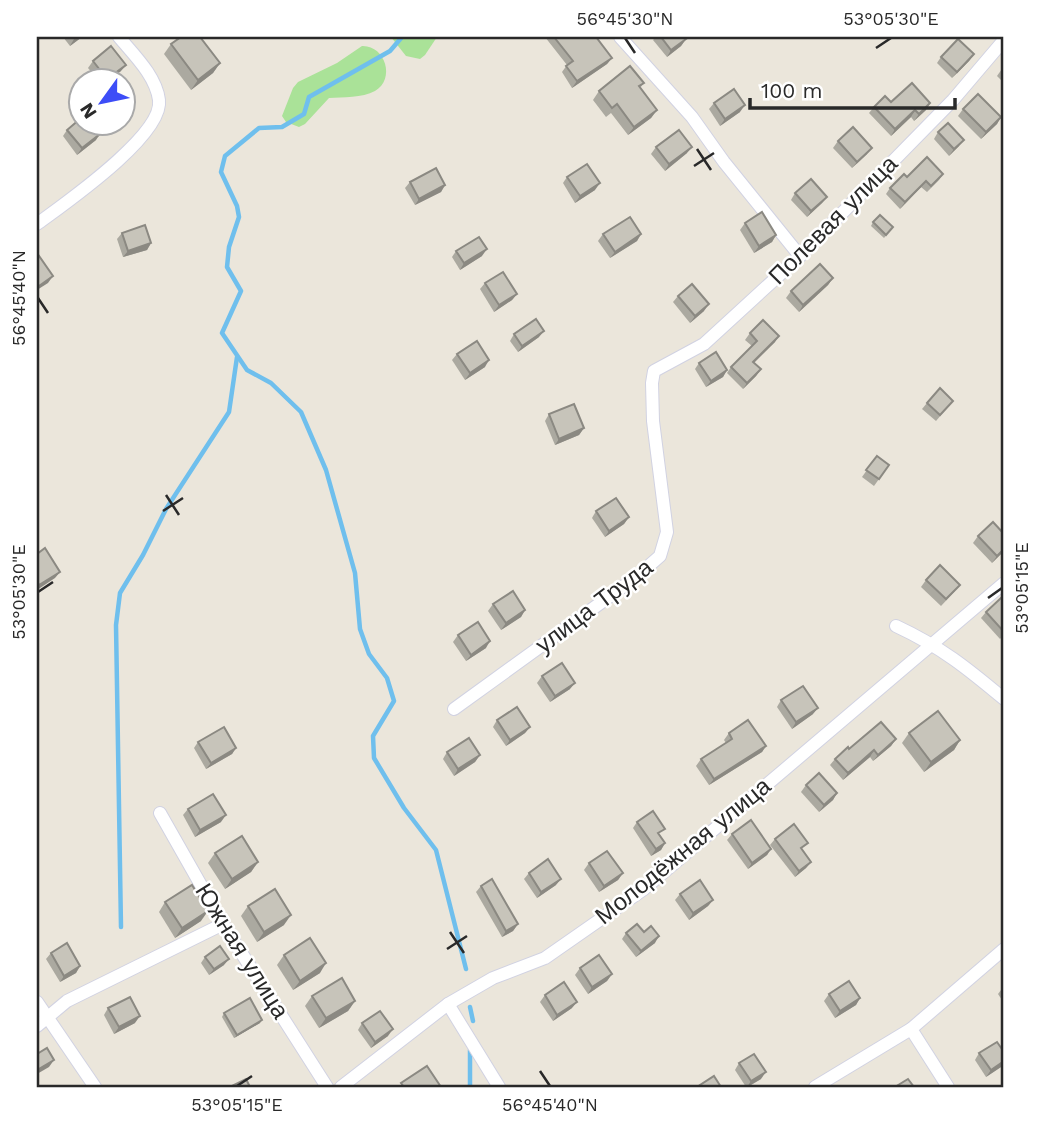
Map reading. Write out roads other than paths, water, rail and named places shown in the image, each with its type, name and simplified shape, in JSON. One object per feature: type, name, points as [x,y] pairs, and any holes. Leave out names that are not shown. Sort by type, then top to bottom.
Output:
[{"type":"street","points":[[37,224],[133,148],[149,129],[159,110],[159,100],[152,79],[119,37]]},
{"type":"street","points":[[620,37],[692,117],[724,162],[800,256]]},
{"type":"street","name":"Полевая улица","points":[[652,383],[654,371],[704,344],[800,256],[953,100],[1004,40]]},
{"type":"street","name":"улица Труда","points":[[454,709],[635,579],[660,555],[667,532],[653,421],[652,383]]},
{"type":"street","name":"Молодёжная улица","points":[[341,1087],[448,1004],[493,978],[545,958],[644,889],[1004,583]]},
{"type":"street","points":[[896,626],[932,643],[962,663],[1004,699]]},
{"type":"street","name":"Южная улица","points":[[160,813],[223,924],[327,1087]]},
{"type":"street","points":[[42,1022],[67,1001],[223,924]]},
{"type":"street","points":[[815,1087],[911,1029],[1004,949]]},
{"type":"street","points":[[37,1002],[42,1022],[95,1087]]},
{"type":"street","points":[[448,1004],[499,1087]]},
{"type":"street","points":[[911,1029],[948,1087]]},
{"type":"waterway","points":[[402,37],[390,51],[309,97],[304,114],[282,127],[259,128],[225,156],[221,172],[237,206],[239,217],[229,247],[227,267],[241,291],[222,333],[247,370],[271,383],[301,412],[326,470],[355,573],[360,629],[369,654],[387,678],[394,701],[373,736],[374,758],[404,808],[436,850],[466,969]]},
{"type":"waterway","points":[[121,927],[116,625],[120,593],[166,509],[229,412],[237,357]]},
{"type":"waterway","points":[[470,1007],[473,1021]]},
{"type":"waterway","points":[[470,1050],[470,1087]]}]
